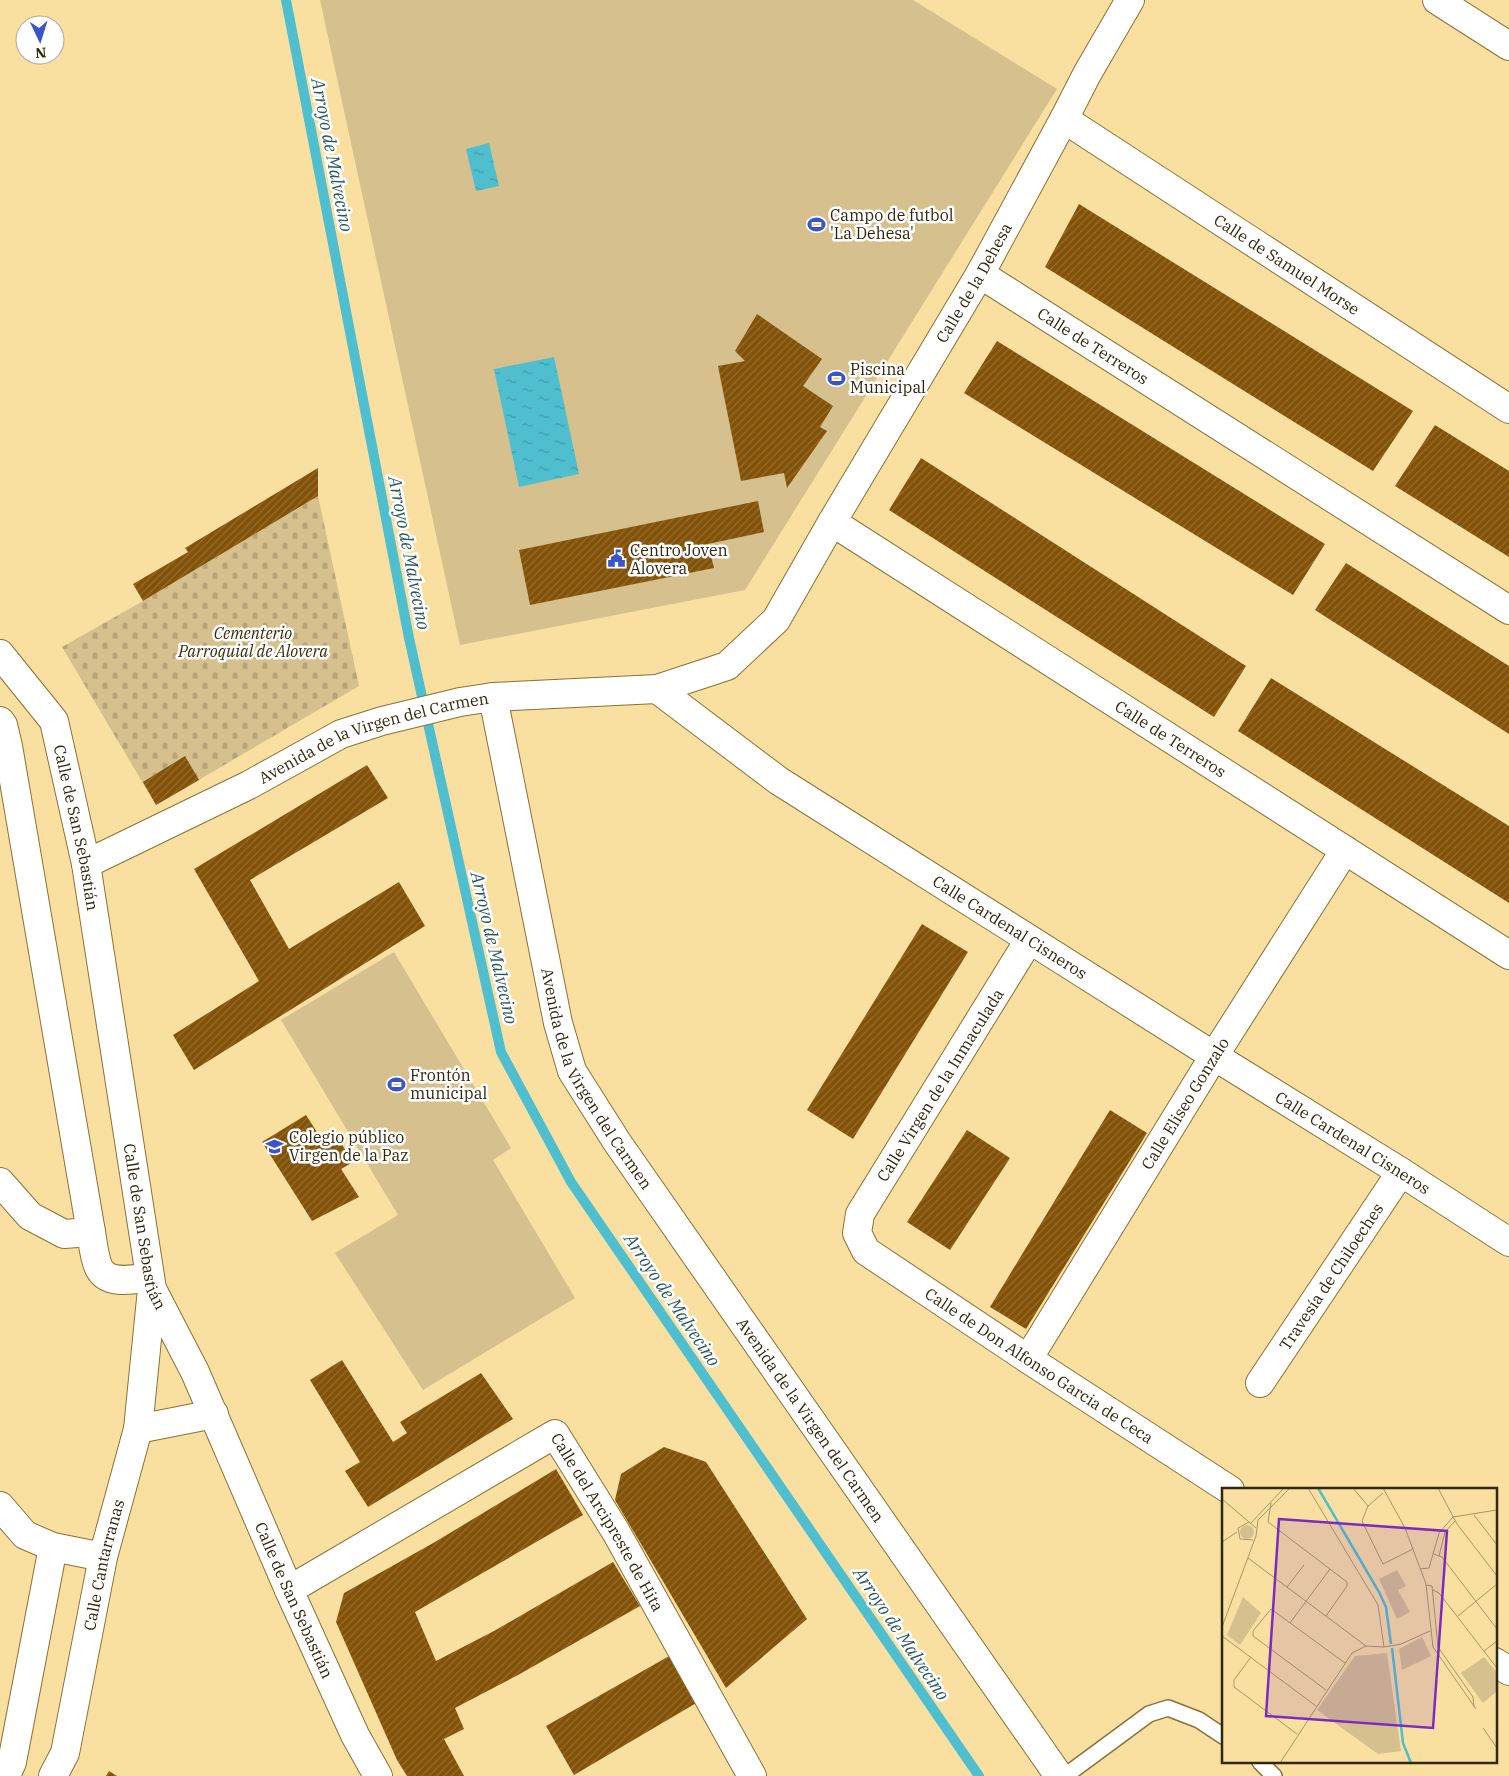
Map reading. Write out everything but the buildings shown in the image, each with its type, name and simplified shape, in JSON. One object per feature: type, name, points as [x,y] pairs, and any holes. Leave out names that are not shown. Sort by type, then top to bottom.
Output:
[{"type":"street","name":"Calle de la Dehesa","points":[[657,689],[727,666],[776,620],[832,522],[980,274],[1064,119],[1086,74],[1130,0]]},
{"type":"street","points":[[1437,0],[1509,46]]},
{"type":"street","name":"Calle de Samuel Morse","points":[[1064,119],[1509,409]]},
{"type":"street","name":"Calle de Terreros","points":[[980,274],[1509,610]]},
{"type":"street","name":"Calle de Terreros","points":[[832,522],[1509,956]]},
{"type":"street","name":"Calle de San Sebastián","points":[[0,654],[54,721],[86,864],[151,1283],[214,1414],[289,1590],[356,1734],[378,1776]]},
{"type":"street","points":[[492,697],[657,689]]},
{"type":"street","name":"Calle Cardenal Cisneros","points":[[657,689],[779,781],[1401,1172],[1509,1242]]},
{"type":"street","name":"Avenida de la Virgen del Carmen","points":[[86,864],[249,785],[341,734],[382,720],[460,702],[492,697],[558,1023],[572,1071],[617,1142],[1059,1776]]},
{"type":"street","points":[[0,721],[3,724],[10,756],[91,1232],[99,1269],[109,1277],[151,1283]]},
{"type":"street","name":"Calle Eliseo Gonzalo","points":[[1028,1359],[1214,1056],[1345,850]]},
{"type":"street","name":"Calle Virgen de la Inmaculada","points":[[857,1233],[860,1214],[1030,940]]},
{"type":"street","name":"Travesía de Chiloeches","points":[[1260,1383],[1401,1172]]},
{"type":"street","points":[[0,1182],[30,1216],[64,1234],[91,1232]]},
{"type":"street","name":"Calle de Don Alfonso Garcia de Ceca","points":[[857,1233],[866,1251],[1227,1488]]},
{"type":"street","name":"Calle Cantarranas","points":[[53,1776],[65,1753],[103,1557],[138,1428],[151,1283]]},
{"type":"street","points":[[138,1428],[214,1414]]},
{"type":"street","name":"Calle del Arcipreste de Hita","points":[[289,1590],[555,1434],[616,1532],[752,1776]]},
{"type":"street","points":[[0,1506],[25,1535],[53,1547],[103,1557]]},
{"type":"street","points":[[6,1776],[12,1762],[53,1547]]},
{"type":"street","points":[[1496,1663],[1509,1671]]},
{"type":"lane","points":[[1065,1776],[1149,1714],[1168,1708],[1199,1720],[1222,1735]]},
{"type":"lane","points":[[1262,1764],[1274,1776]]},
{"type":"green space","points":[[320,0],[913,0],[1057,89],[745,590],[460,645]]},
{"type":"green space","name":"Cementerio Parroquial de Alovera","points":[[318,496],[359,686],[156,805],[62,647],[143,601]]},
{"type":"green space","points":[[394,952],[511,1148],[493,1160],[575,1298],[423,1390],[335,1253],[398,1215],[281,1020]]},
{"type":"water","points":[[489,143],[499,186],[476,191],[466,149]]},
{"type":"water","points":[[554,357],[579,474],[519,487],[494,369]]},
{"type":"waterway","name":"Arroyo de Malvecino","points":[[286,0],[409,638],[501,1052],[571,1182],[979,1776]]},
{"type":"place","name":"Campo de futbol 'La Dehesa'","points":[[816,224]]},
{"type":"place","name":"Piscina Municipal","points":[[836,378]]},
{"type":"place","name":"Centro Joven Alovera","points":[[616,559]]},
{"type":"place","name":"Frontón municipal","points":[[396,1084]]},
{"type":"place","name":"Colegio público Virgen de la Paz","points":[[275,1146]]}]
